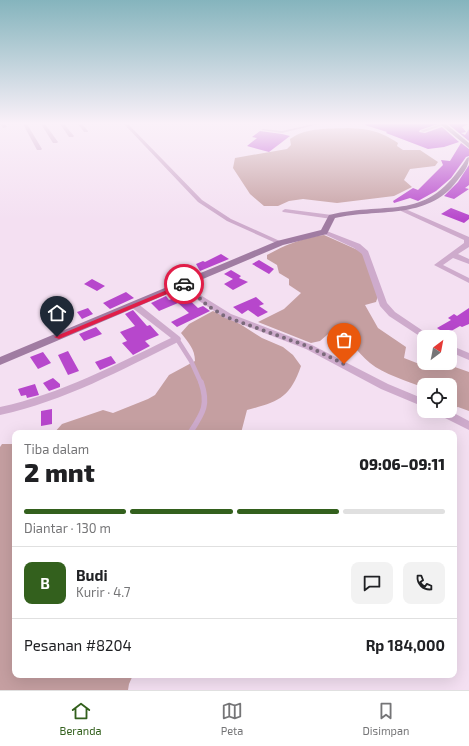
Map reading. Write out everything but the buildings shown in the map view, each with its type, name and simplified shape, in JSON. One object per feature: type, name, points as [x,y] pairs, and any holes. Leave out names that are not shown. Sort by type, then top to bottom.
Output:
[{"type":"street","points":[[157,156],[200,201],[229,220],[280,243]]},
{"type":"street","points":[[285,211],[332,217],[345,214],[403,210],[419,206],[442,193],[469,159]]},
{"type":"street","points":[[403,210],[467,238],[469,241],[468,244],[438,265],[469,281]]},
{"type":"street","points":[[324,232],[332,217]]},
{"type":"street","points":[[0,361],[280,243],[324,232],[357,246],[365,252],[374,282],[383,304],[392,314],[417,330]]},
{"type":"street","points":[[454,255],[469,262]]},
{"type":"street","points":[[185,284],[208,306],[226,317],[314,349],[335,359],[380,385],[417,400]]},
{"type":"street","points":[[0,411],[31,405],[74,388],[177,339],[134,305]]},
{"type":"street","points":[[457,351],[469,357]]},
{"type":"street","points":[[454,418],[469,426]]},
{"type":"lane","points":[[177,339],[186,349],[200,378],[205,404],[192,430]]},
{"type":"shaded area","points":[[245,156],[429,156],[438,162],[435,166],[410,169],[404,180],[412,187],[394,196],[337,203],[303,199],[289,201],[278,206],[264,206],[250,194],[233,168],[235,158]]},
{"type":"shaded area","points":[[324,235],[360,251],[364,256],[378,296],[376,302],[365,305],[378,328],[406,347],[404,358],[417,363],[417,370],[457,370],[457,368],[469,372],[469,411],[457,407],[457,378],[417,378],[417,385],[375,367],[365,359],[344,336],[334,329],[320,341],[311,343],[258,322],[284,309],[301,293],[289,285],[289,279],[279,273],[277,265],[267,259],[267,255],[294,242]]},
{"type":"shaded area","points":[[213,311],[240,324],[262,338],[283,347],[293,355],[301,366],[297,377],[282,397],[267,404],[247,410],[242,430],[57,430],[62,424],[103,410],[113,413],[155,395],[169,375],[195,361],[195,357],[189,343],[181,333],[189,324]]},
{"type":"shaded area","points":[[2,444],[12,444],[12,678],[132,678],[128,690],[0,690],[0,447]]},
{"type":"way so far","points":[[184,284],[200,297],[208,306],[226,317],[307,346],[344,364]]},
{"type":"route","points":[[57,337],[184,284]]}]
